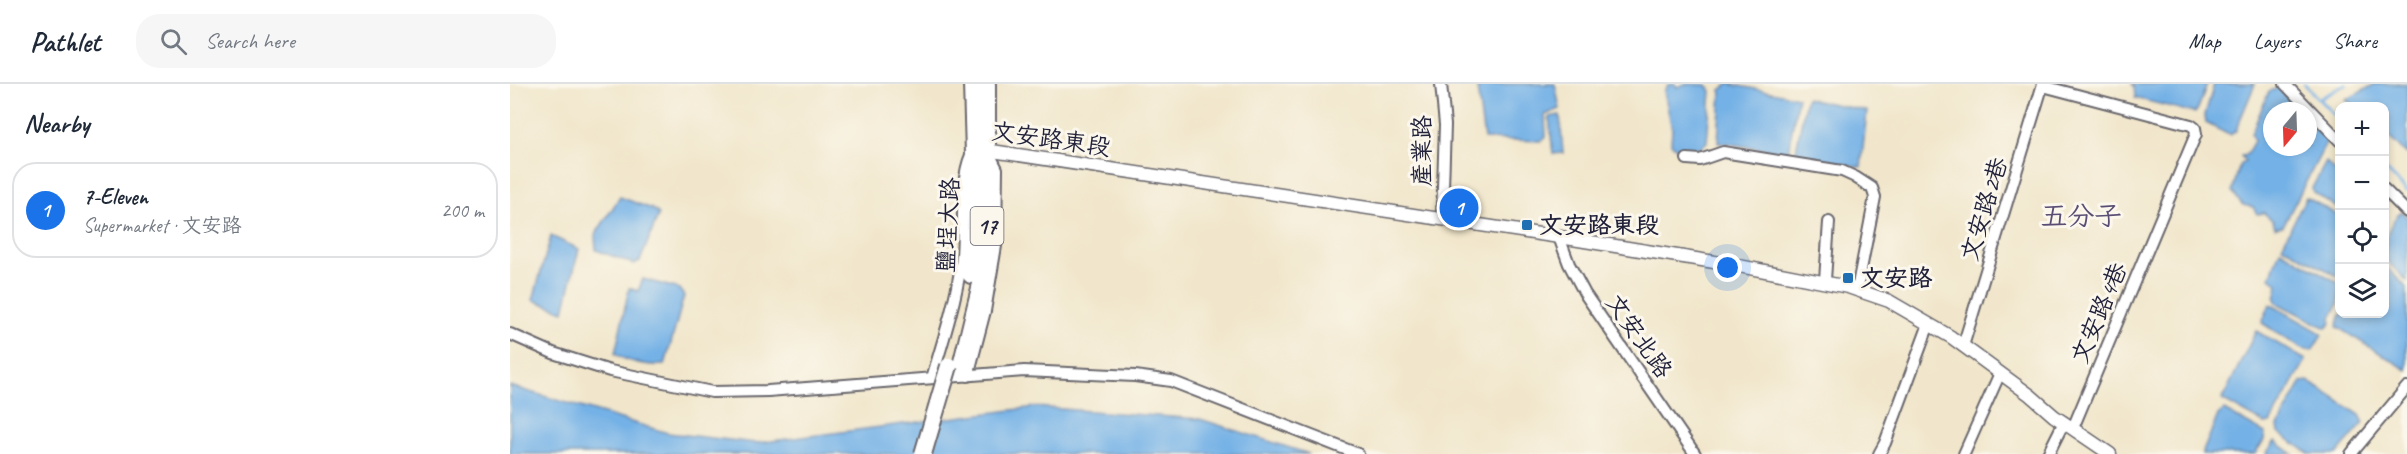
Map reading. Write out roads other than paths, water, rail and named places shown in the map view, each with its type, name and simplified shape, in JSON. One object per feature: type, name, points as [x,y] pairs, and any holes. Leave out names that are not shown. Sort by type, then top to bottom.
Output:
[{"type":"main road","name":"鹽埕大路","points":[[972,84],[980,150]]},
{"type":"main road","name":"鹽埕大路","points":[[959,369],[972,271],[987,84]]},
{"type":"main road","name":"17","points":[[923,454],[959,369]]},
{"type":"main road","name":"17","points":[[934,454],[959,369]]},
{"type":"street","name":"產業路","points":[[1441,84],[1445,125],[1442,219]]},
{"type":"street","points":[[2285,84],[2335,136]]},
{"type":"street","name":"文安路2巷","points":[[1963,346],[2043,85]]},
{"type":"street","name":"文安路4巷","points":[[2043,85],[2191,125],[2195,128],[2196,134],[2068,425]]},
{"type":"street","name":"文安路東段","points":[[980,150],[1442,219]]},
{"type":"street","points":[[932,378],[954,302],[961,266],[965,169],[980,150],[997,169],[996,246],[985,311],[959,369]]},
{"type":"street","points":[[1687,159],[1700,160],[1723,152],[1842,171],[1869,186],[1874,191],[1875,197],[1857,290]]},
{"type":"street","points":[[2389,193],[2407,212]]},
{"type":"street","points":[[1442,219],[1825,280],[1889,301],[1963,346],[2110,454]]},
{"type":"street","points":[[1825,280],[1829,222]]},
{"type":"street","name":"文安北路","points":[[1559,237],[1569,264],[1585,294],[1695,454]]},
{"type":"street","points":[[1879,454],[1929,324]]},
{"type":"street","points":[[510,334],[553,353],[610,372],[712,392],[768,391],[932,378],[959,369],[1135,376],[1171,381],[1358,454]]},
{"type":"street","points":[[1964,454],[2000,373]]},
{"type":"street","points":[[2351,454],[2407,387]]},
{"type":"street","points":[[2048,454],[2068,425]]},
{"type":"water","points":[[1481,84],[1555,84],[1560,109],[1545,115],[1546,137],[1541,141],[1484,139],[1477,88],[1481,87]]},
{"type":"water","points":[[1675,84],[1677,87],[1685,84],[1707,85],[1711,91],[1707,142],[1699,149],[1676,148],[1671,143],[1672,129],[1664,91],[1668,85]]},
{"type":"water","points":[[1729,84],[1798,97],[1788,153],[1718,142],[1721,90]]},
{"type":"water","points":[[2132,84],[2207,84],[2195,113],[2135,98]]},
{"type":"water","points":[[2214,84],[2255,84],[2235,132],[2229,135],[2206,123],[2205,115]]},
{"type":"water","points":[[2375,84],[2407,84],[2407,154],[2389,138],[2389,102],[2349,102],[2346,100]]},
{"type":"water","points":[[2282,87],[2297,102],[2264,102],[2269,91]]},
{"type":"water","points":[[1806,98],[1867,111],[1861,167],[1795,156]]},
{"type":"water","points":[[2263,105],[2263,156],[2317,156],[2317,122],[2330,136],[2283,226],[2275,227],[2273,221],[2264,213],[2257,214],[2253,207],[2243,205],[2232,192],[2240,164],[2245,162],[2241,156],[2246,155],[2254,141],[2251,134]]},
{"type":"water","points":[[1560,115],[1563,153],[1553,154],[1549,117]]},
{"type":"water","points":[[2326,162],[2335,170],[2335,206],[2313,192],[2312,188]]},
{"type":"water","points":[[620,197],[659,214],[640,261],[634,264],[596,250],[595,235]]},
{"type":"water","points":[[2306,197],[2335,214],[2335,275],[2282,246]]},
{"type":"water","points":[[2402,211],[2407,217],[2407,281],[2389,263],[2389,230]]},
{"type":"water","points":[[551,236],[579,249],[564,311],[533,300]]},
{"type":"water","points":[[2280,250],[2335,281],[2335,310],[2331,323],[2326,328],[2277,303],[2275,299],[2278,284],[2270,278]]},
{"type":"water","points":[[2389,270],[2407,287],[2407,370],[2337,327],[2340,318],[2389,318]]},
{"type":"water","points":[[643,279],[679,289],[684,296],[665,365],[639,363],[615,354],[629,288],[638,291]]},
{"type":"water","points":[[2270,304],[2322,335],[2312,351],[2302,349],[2262,323]]},
{"type":"water","points":[[2256,331],[2306,360],[2270,423],[2265,424],[2222,400]]},
{"type":"water","points":[[2308,381],[2360,415],[2364,423],[2337,454],[2310,454],[2279,433],[2278,426],[2302,382]]},
{"type":"water","points":[[510,386],[668,433],[756,443],[1035,407],[1200,419],[1309,454],[510,454]]},
{"type":"water","points":[[2224,410],[2265,433],[2264,440],[2255,454],[2202,454],[2218,415]]},
{"type":"water","points":[[2275,441],[2293,454],[2266,454]]},
{"type":"waterway","points":[[2304,84],[2335,116]]},
{"type":"waterway","points":[[2319,99],[2346,84]]},
{"type":"waterway","points":[[2389,173],[2407,191]]},
{"type":"place","name":"7-Eleven","points":[[1459,208]]},
{"type":"place","name":"文安路東段","points":[[1527,225]]},
{"type":"place","name":"文安路","points":[[1848,278]]},
{"type":"district","name":"五分子","points":[[2081,216]]}]
